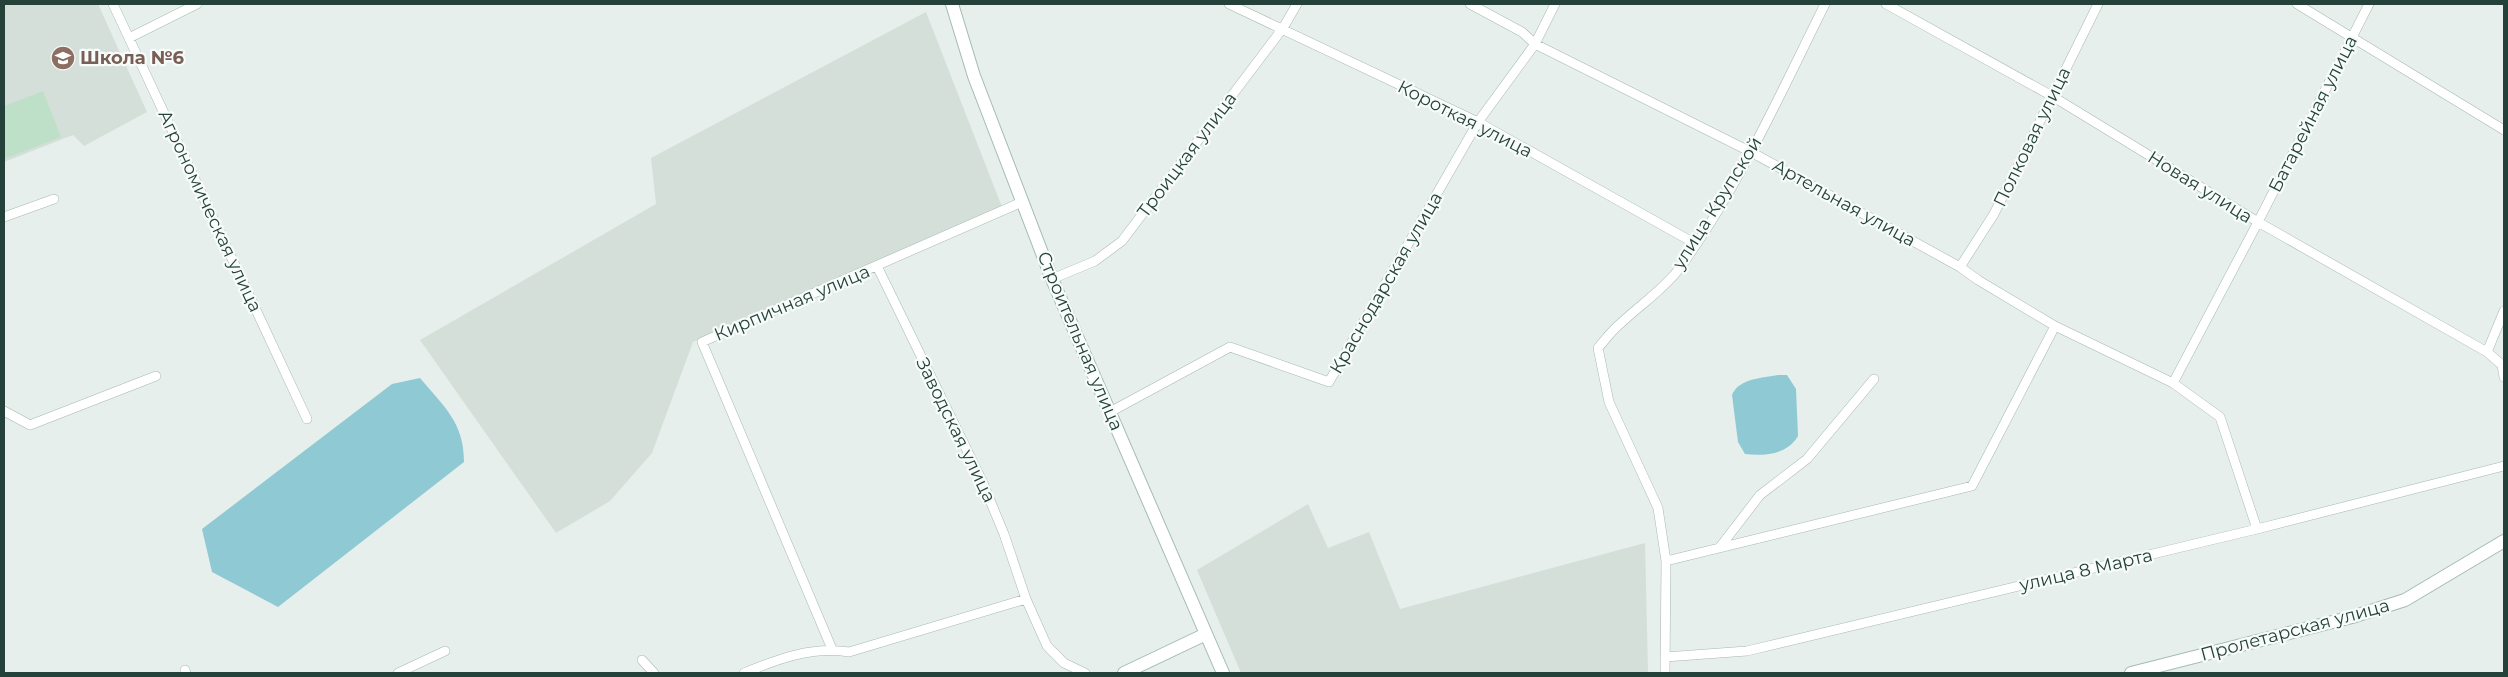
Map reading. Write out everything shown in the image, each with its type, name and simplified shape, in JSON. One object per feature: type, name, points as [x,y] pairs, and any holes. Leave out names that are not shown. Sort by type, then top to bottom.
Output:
[{"type":"street","name":"Агрономическая улица","points":[[113,4],[307,419]]},
{"type":"street","points":[[129,38],[197,4]]},
{"type":"street","name":"Строительная улица","points":[[952,4],[974,76],[1052,279],[1223,673]]},
{"type":"street","name":"Короткая улица","points":[[1229,4],[1478,122],[1696,244]]},
{"type":"street","name":"Троицкая улица","points":[[1052,279],[1095,261],[1122,241],[1283,28],[1297,4]]},
{"type":"street","name":"Артельная улица","points":[[1470,4],[1522,32],[1535,44],[1751,152],[1960,267],[1978,280],[2055,326],[2173,383],[2220,416],[2257,529]]},
{"type":"street","name":"Краснодарская улица","points":[[1110,412],[1230,347],[1330,382],[1478,122],[1535,44],[1555,4]]},
{"type":"street","name":"улица Крупской","points":[[1665,673],[1666,560],[1658,508],[1609,402],[1598,348],[1620,323],[1656,294],[1678,270],[1696,244],[1751,152],[1825,4]]},
{"type":"street","name":"Новая улица","points":[[1886,4],[2052,96],[2258,222],[2487,352],[2502,365],[2504,377]]},
{"type":"street","name":"Полковая улица","points":[[1960,267],[1994,214],[2098,4]]},
{"type":"street","points":[[2297,4],[2504,130]]},
{"type":"street","name":"Батарейная улица","points":[[2173,383],[2258,222],[2369,4]]},
{"type":"street","points":[[4,217],[54,199]]},
{"type":"street","name":"Кирпичная улица","points":[[832,649],[702,342],[1022,202]]},
{"type":"street","name":"Заводская улица","points":[[877,266],[982,481],[1004,534],[1026,599],[1047,646],[1064,663],[1085,673]]},
{"type":"street","points":[[2487,352],[2504,311]]},
{"type":"street","points":[[1666,560],[1972,486],[2055,326]]},
{"type":"street","points":[[4,411],[30,424],[156,376]]},
{"type":"street","points":[[1720,547],[1760,495],[1808,459],[1874,379]]},
{"type":"street","name":"улица 8 Марта","points":[[1665,656],[1747,650],[2257,529],[2504,466]]},
{"type":"street","name":"Пролетарская улица","points":[[2131,673],[2352,617],[2405,600],[2504,541]]},
{"type":"street","points":[[744,673],[783,656],[832,649],[849,652],[1026,599]]},
{"type":"street","points":[[1124,673],[1206,634]]},
{"type":"street","points":[[398,673],[445,651]]},
{"type":"street","points":[[642,660],[654,673]]},
{"type":"shaded area","name":"Школа №6","points":[[4,4],[98,4],[147,112],[84,146],[73,135],[4,162]]},
{"type":"shaded area","points":[[926,12],[1002,207],[693,342],[652,453],[610,501],[556,533],[420,340],[656,204],[651,158]]},
{"type":"shaded area","points":[[1308,504],[1328,548],[1369,532],[1400,609],[1645,543],[1648,673],[1241,673],[1197,570]]},
{"type":"green space","points":[[43,91],[61,137],[4,159],[4,106]]},
{"type":"water","points":[[1778,375],[1787,375],[1796,389],[1798,436],[1788,447],[1781,451],[1760,455],[1745,454],[1738,442],[1732,395],[1735,389],[1746,382]]},
{"type":"water","points":[[420,378],[451,416],[456,425],[463,448],[464,462],[278,607],[212,572],[202,529],[392,384]]},
{"type":"place","name":"Школа №6","points":[[63,58]]}]
